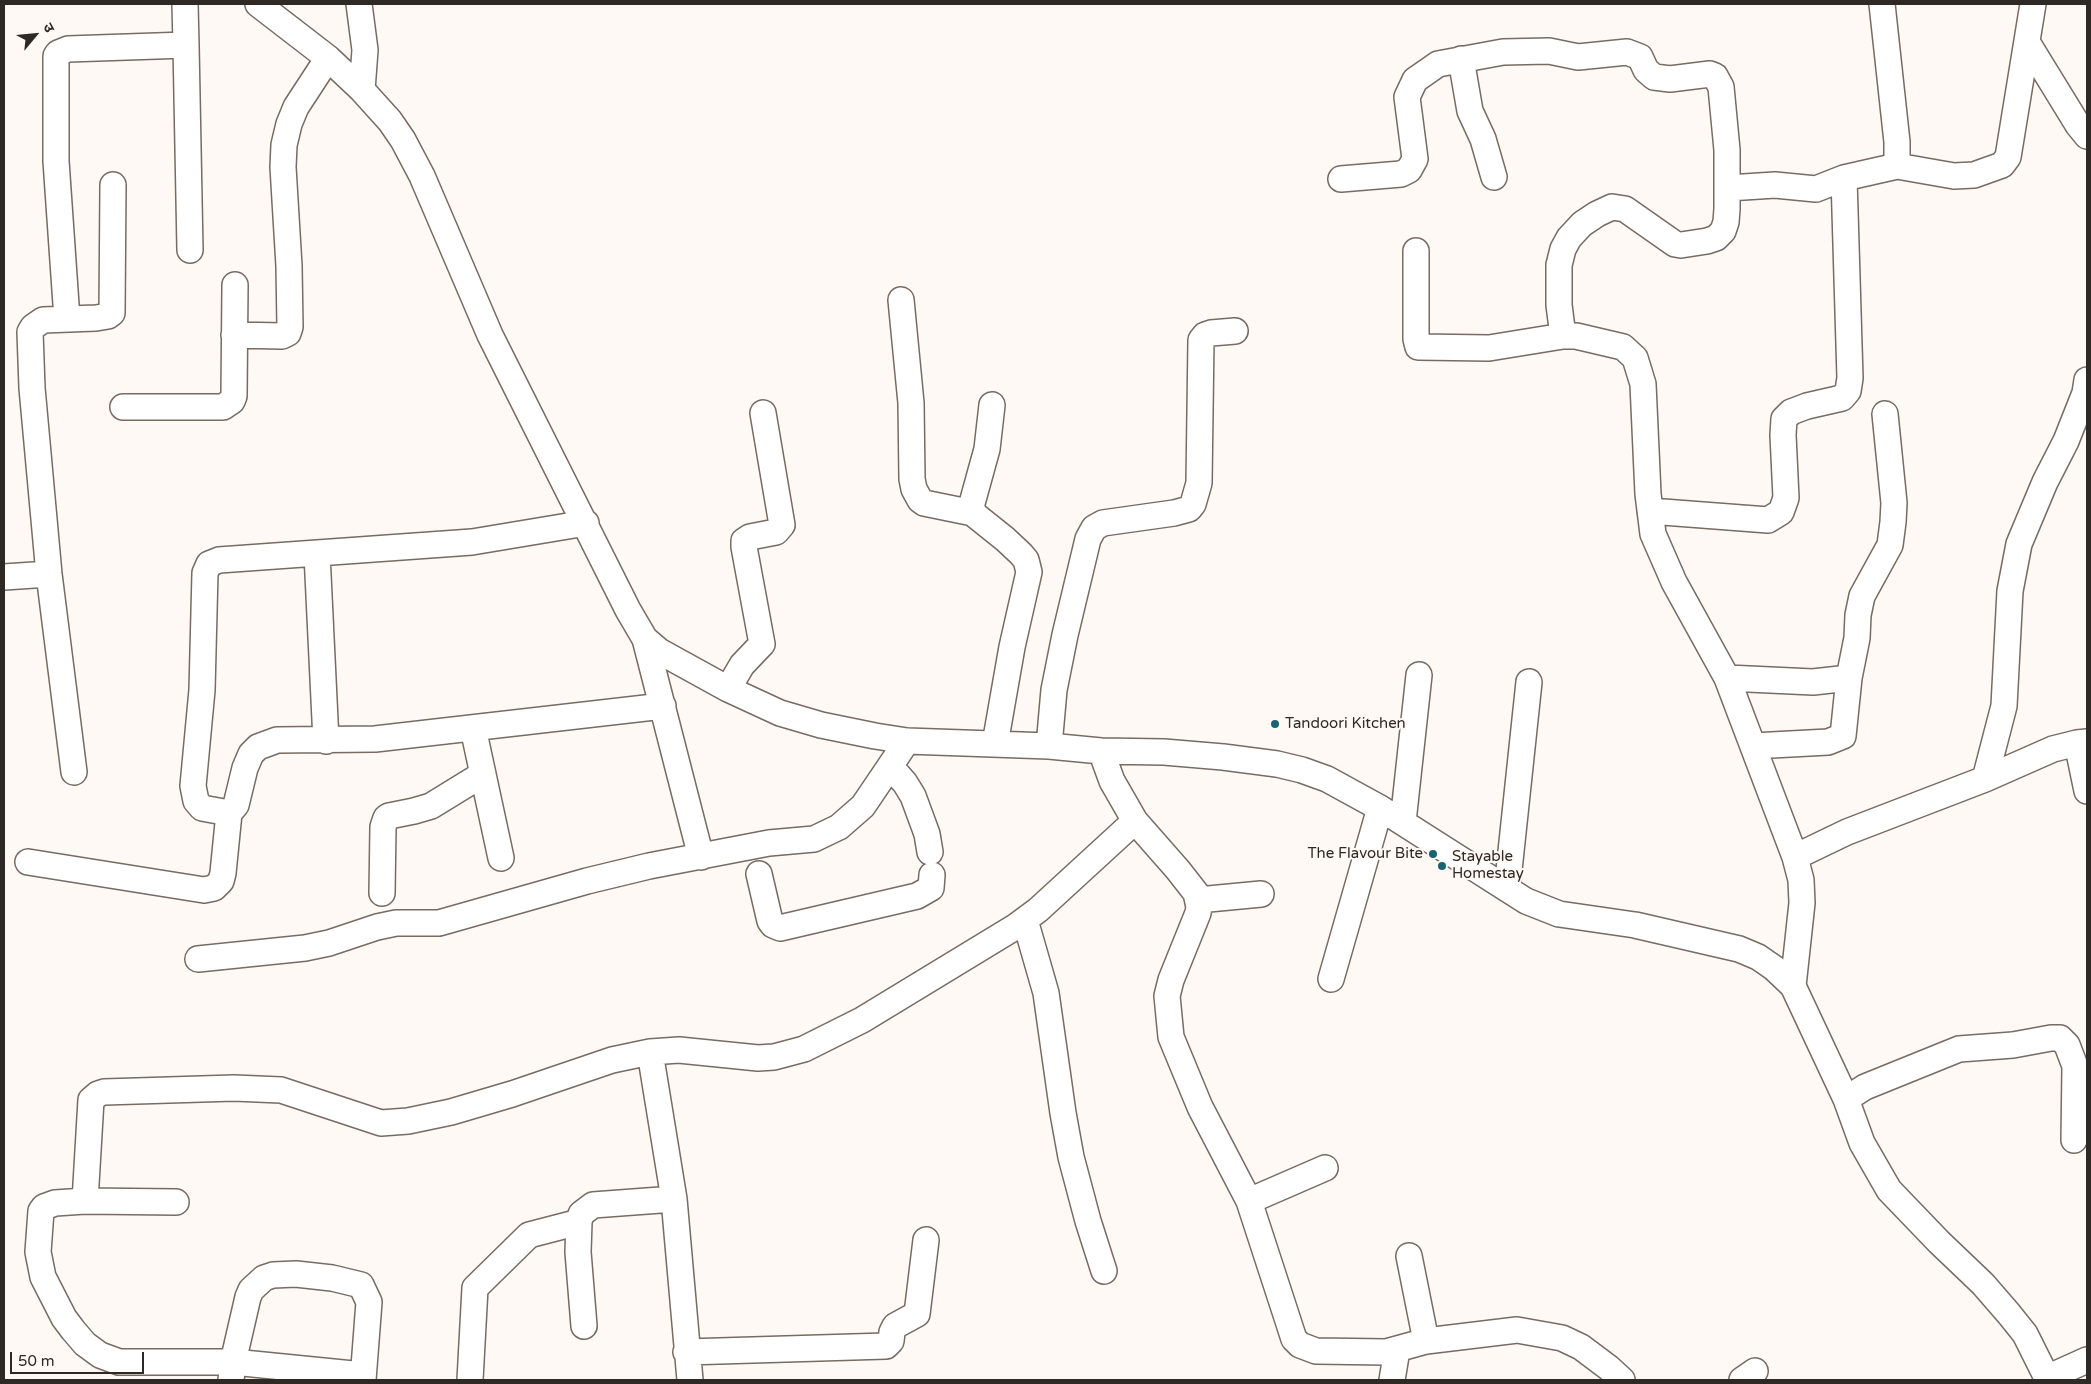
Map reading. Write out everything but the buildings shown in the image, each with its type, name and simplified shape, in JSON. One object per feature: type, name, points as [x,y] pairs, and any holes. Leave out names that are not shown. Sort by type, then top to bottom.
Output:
[{"type":"street","points":[[185,4],[190,250]]},
{"type":"street","points":[[258,4],[328,58],[362,90],[390,121],[403,140],[490,335],[628,610],[645,639],[701,857]]},
{"type":"street","points":[[359,4],[365,50],[362,90]]},
{"type":"street","points":[[1882,4],[1898,166]]},
{"type":"street","points":[[1728,188],[1775,185],[1816,190],[1844,178],[1898,166],[1954,176],[1974,176],[2002,166],[2008,157],[2033,4]]},
{"type":"street","points":[[2027,42],[2078,125],[2087,136]]},
{"type":"street","points":[[67,319],[56,161],[56,56],[58,53],[68,49],[186,46]]},
{"type":"street","points":[[1340,179],[1401,174],[1410,170],[1415,159],[1407,97],[1415,80],[1438,64],[1503,52],[1549,51],[1578,57],[1627,52],[1640,57],[1646,70],[1654,77],[1670,79],[1710,74],[1715,76],[1721,88],[1728,188],[1726,222],[1723,231],[1716,238],[1707,241],[1674,244],[1625,209],[1612,208],[1597,214],[1582,224],[1569,238],[1563,249],[1559,265],[1559,305],[1563,336]]},
{"type":"street","points":[[234,336],[282,336],[288,333],[290,327],[289,266],[283,167],[284,145],[289,124],[296,107],[328,58]]},
{"type":"street","points":[[1461,59],[1470,111],[1483,139],[1494,177]]},
{"type":"street","points":[[1650,511],[1768,520],[1781,512],[1786,498],[1784,419],[1791,412],[1807,406],[1842,398],[1848,391],[1850,378],[1844,178]]},
{"type":"street","points":[[74,772],[49,574],[32,388],[30,332],[33,327],[44,320],[108,316],[112,313],[114,185]]},
{"type":"street","points":[[1416,251],[1416,339],[1418,347],[1489,348],[1563,336],[1576,336],[1623,347],[1635,358],[1644,384],[1650,511],[1653,534],[1674,582],[1727,678],[1795,857],[1801,880],[1802,903],[1794,986]]},
{"type":"street","points":[[123,407],[223,407],[228,405],[234,396],[235,284]]},
{"type":"street","points":[[901,300],[911,403],[914,489],[920,500],[924,503],[972,513],[1021,554],[1028,567],[1028,578],[1012,647],[995,744]]},
{"type":"street","points":[[1049,746],[1054,690],[1064,635],[1088,539],[1094,528],[1103,523],[1174,513],[1189,509],[1193,504],[1199,483],[1201,340],[1211,333],[1235,331]]},
{"type":"street","points":[[1985,779],[2004,706],[2010,591],[2019,544],[2045,482],[2066,441],[2085,393],[2087,380]]},
{"type":"street","points":[[972,513],[972,500],[987,449],[992,405]]},
{"type":"street","points":[[728,690],[742,665],[762,644],[744,541],[750,537],[776,532],[782,525],[763,413]]},
{"type":"street","points":[[1753,746],[1828,742],[1843,736],[1849,678],[1857,638],[1858,615],[1862,596],[1890,545],[1894,503],[1885,414]]},
{"type":"street","points":[[229,813],[202,808],[193,794],[202,690],[206,568],[209,564],[219,560],[472,542],[586,523]]},
{"type":"street","points":[[317,554],[326,741]]},
{"type":"street","points":[[4,577],[49,574]]},
{"type":"street","points":[[645,639],[659,651],[728,690],[780,713],[805,721],[907,741],[1049,746],[1101,751],[1164,752],[1277,764],[1302,770],[1327,779],[1380,808],[1526,901],[1559,914],[1635,925],[1739,949],[1758,957],[1794,986],[1846,1099],[1862,1143],[1889,1190],[1983,1284],[2009,1314],[2024,1334],[2048,1379],[2087,1360]]},
{"type":"street","points":[[1403,822],[1419,675]]},
{"type":"street","points":[[1727,678],[1813,682],[1849,678]]},
{"type":"street","points":[[1508,889],[1529,682]]},
{"type":"street","points":[[28,862],[204,890],[214,888],[221,880],[223,873],[229,813],[236,805],[245,768],[251,754],[258,747],[277,740],[375,739],[663,706]]},
{"type":"street","points":[[473,728],[500,858]]},
{"type":"street","points":[[198,959],[305,948],[329,943],[377,927],[396,924],[439,923],[587,881],[769,843],[814,839],[839,827],[864,806],[907,741]]},
{"type":"street","points":[[1795,857],[1846,832],[1985,779],[2053,749],[2082,742],[2087,791]]},
{"type":"street","points":[[1101,751],[1112,781],[1135,821],[1191,886],[1198,900],[1198,913],[1171,980],[1167,996],[1171,1037],[1200,1106],[1249,1201],[1288,1325],[1294,1338],[1300,1345],[1316,1351],[1397,1350],[1426,1341],[1517,1330],[1562,1338],[1581,1347],[1622,1380]]},
{"type":"street","points":[[760,874],[770,921],[773,925],[780,928],[917,896],[931,888],[931,864],[927,834],[913,796],[891,767]]},
{"type":"street","points":[[382,893],[383,827],[386,818],[431,806],[483,774]]},
{"type":"street","points":[[1331,979],[1380,808]]},
{"type":"street","points":[[85,1201],[92,1100],[98,1094],[104,1092],[234,1088],[281,1090],[381,1123],[408,1121],[451,1112],[512,1094],[612,1060],[650,1052],[679,1050],[758,1058],[774,1057],[796,1051],[862,1020],[1025,920],[1135,821]]},
{"type":"street","points":[[1198,900],[1261,894]]},
{"type":"street","points":[[1025,920],[1046,993],[1071,1157],[1104,1271]]},
{"type":"street","points":[[1846,1099],[1864,1088],[1959,1049],[2013,1046],[2060,1038],[2068,1045],[2075,1066],[2074,1140]]},
{"type":"street","points":[[650,1052],[674,1199],[686,1352],[690,1380]]},
{"type":"street","points":[[1249,1201],[1325,1168]]},
{"type":"street","points":[[584,1326],[578,1252],[581,1214],[593,1205],[674,1199]]},
{"type":"street","points":[[176,1202],[85,1201],[55,1203],[44,1207],[41,1211],[38,1252],[43,1277],[58,1307],[73,1330],[85,1344],[100,1355],[119,1362],[232,1371],[298,1367],[363,1378],[369,1302],[365,1290],[358,1283],[296,1274],[273,1275],[264,1278],[251,1290],[248,1297],[232,1371]]},
{"type":"street","points":[[470,1380],[474,1288],[529,1235],[579,1222]]},
{"type":"street","points":[[686,1352],[886,1346],[891,1340],[895,1326],[917,1314],[926,1240]]},
{"type":"street","points":[[1409,1256],[1426,1341]]},
{"type":"street","points":[[1392,1380],[1397,1350]]},
{"type":"place","name":"Tandoori Kitchen","points":[[1275,724]]},
{"type":"place","name":"The Flavour Bite","points":[[1433,854]]},
{"type":"place","name":"Stayable Homestay","points":[[1442,866]]}]
